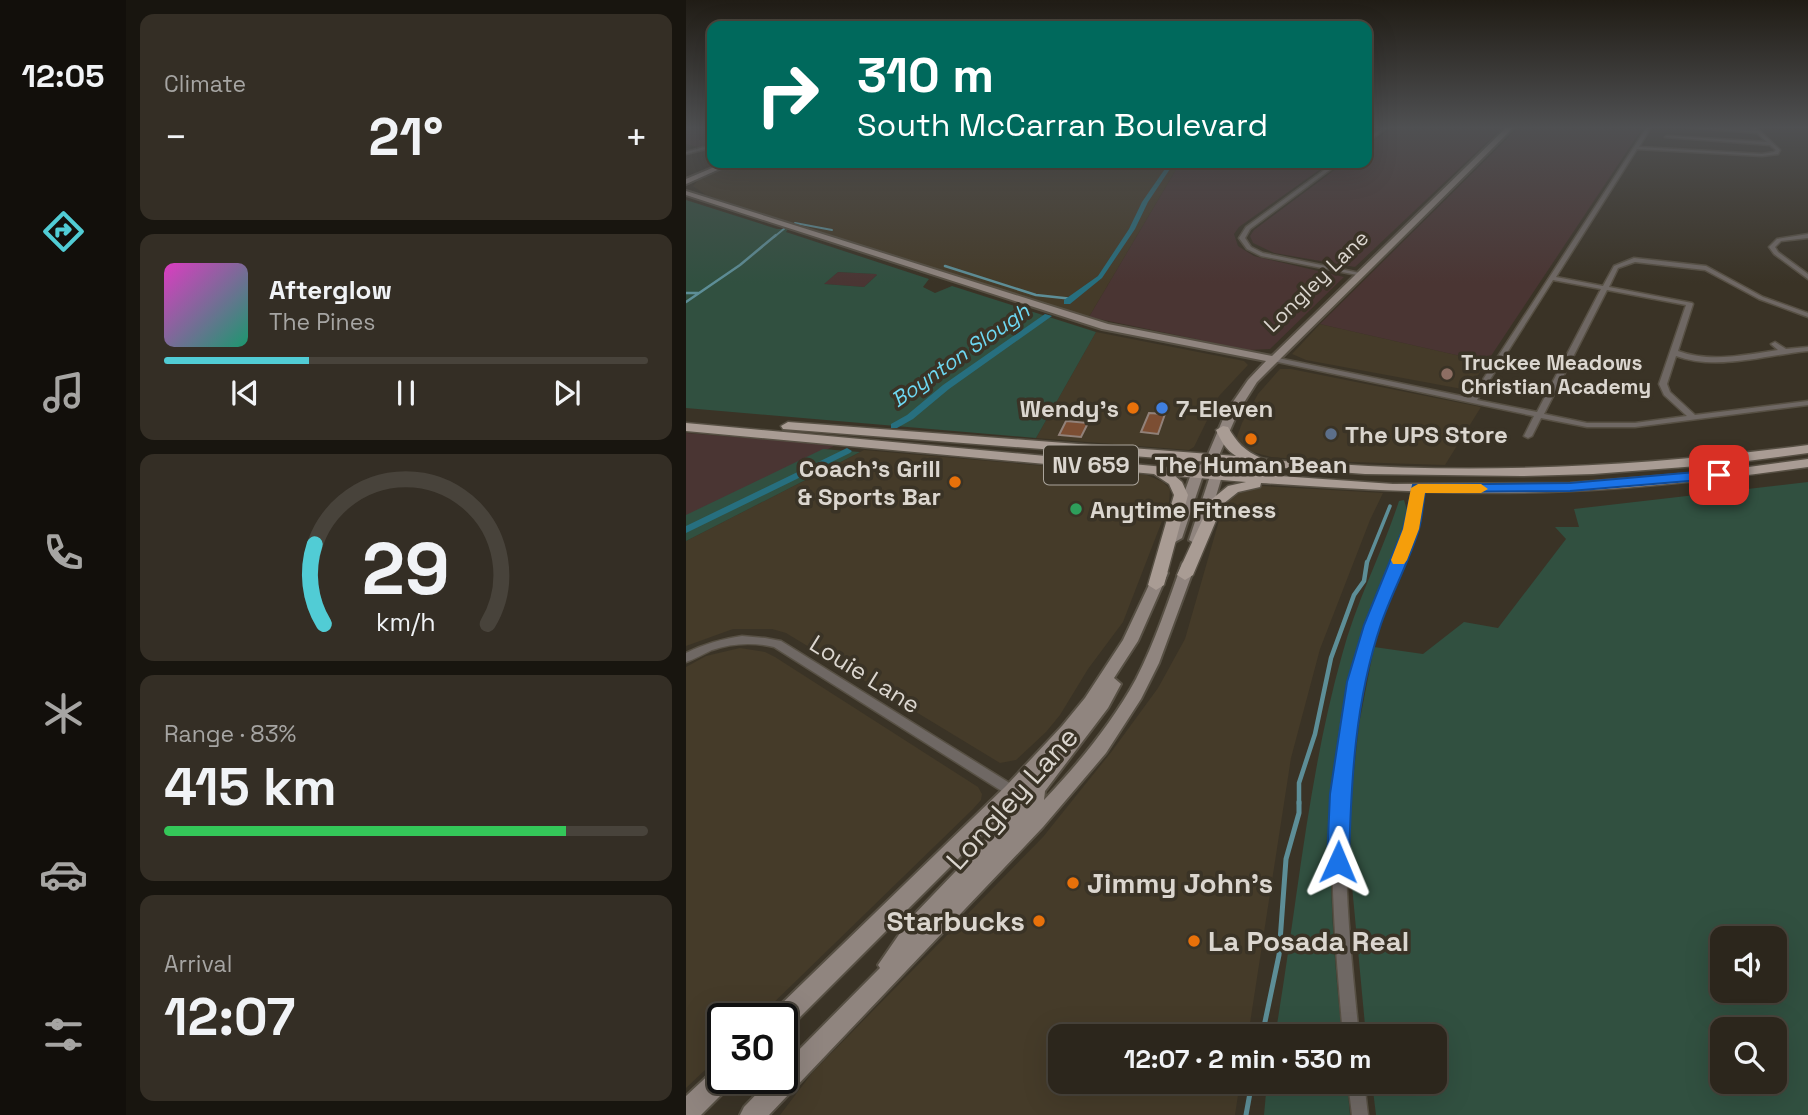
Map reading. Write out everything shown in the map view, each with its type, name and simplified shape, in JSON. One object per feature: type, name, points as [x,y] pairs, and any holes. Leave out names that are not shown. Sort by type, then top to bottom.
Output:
[{"type":"main road","name":"Longley Lane","points":[[798,1003],[1068,731],[1091,702],[1130,641],[1208,470],[1223,430],[1242,395],[1273,359],[1458,179]]},
{"type":"main road","points":[[689,194],[1115,329],[1273,359]]},
{"type":"main road","name":"NV 659","points":[[686,420],[808,428],[1299,482],[1418,488],[1511,489],[1631,483],[1808,463]]},
{"type":"main road","name":"NV 659","points":[[686,427],[1144,470],[1593,470],[1724,460],[1808,449]]},
{"type":"main road","points":[[1223,430],[1227,443],[1241,454],[1312,468]]},
{"type":"main road","points":[[1144,470],[1170,478],[1178,486],[1181,495],[1156,585]]},
{"type":"main road","name":"Longley Lane","points":[[752,1115],[1045,812],[1088,763],[1135,695],[1169,622],[1185,575],[1208,470]]},
{"type":"main road","points":[[1185,575],[1223,494],[1247,485],[1299,482]]},
{"type":"main road","points":[[1045,812],[1034,802],[1036,789],[1102,704],[1120,670],[1130,641]]},
{"type":"main road","points":[[861,1003],[916,927],[1023,812],[1024,799],[1012,790]]},
{"type":"main road","points":[[686,1113],[707,1093]]},
{"type":"street","points":[[1315,179],[1248,228],[1242,238],[1249,248],[1261,254],[1360,275]]},
{"type":"street","points":[[1474,399],[1616,179]]},
{"type":"street","points":[[1808,236],[1779,240],[1772,247],[1808,277]]},
{"type":"street","points":[[1528,436],[1604,288],[1616,267],[1626,261],[1706,268],[1761,298],[1808,315]]},
{"type":"street","points":[[1552,278],[1690,304],[1664,388],[1694,418]]},
{"type":"street","points":[[1775,344],[1784,351]]},
{"type":"street","points":[[1673,352],[1690,358],[1714,361],[1808,349]]},
{"type":"street","points":[[1273,359],[1474,399],[1571,422],[1611,426],[1808,403]]},
{"type":"street","points":[[1350,1024],[1339,884],[1338,828],[1345,745],[1363,653],[1411,529],[1418,488]]},
{"type":"street","name":"Louie Lane","points":[[686,659],[709,648],[740,640],[777,645],[1012,790]]},
{"type":"street","points":[[1357,1094],[1360,1115]]},
{"type":"shaded area","points":[[1171,179],[1089,317],[706,195],[693,186],[698,180]]},
{"type":"shaded area","points":[[1171,179],[1306,179],[1239,227],[1234,234],[1238,246],[1254,256],[1344,277],[1270,349],[1249,350],[1089,317]]},
{"type":"shaded area","points":[[1322,179],[1448,179],[1355,267],[1274,253],[1253,243],[1250,236],[1254,230]]},
{"type":"shaded area","points":[[1466,179],[1608,179],[1487,362],[1320,324]]},
{"type":"shaded area","points":[[838,272],[878,274],[864,287],[823,284]]},
{"type":"shaded area","points":[[1320,324],[1487,362],[1470,387],[1462,389],[1306,360],[1292,354]]},
{"type":"shaded area","points":[[1096,332],[1244,361],[1248,365],[1219,396],[1194,447],[1189,450],[1036,438]]},
{"type":"shaded area","points":[[1280,369],[1481,407],[1445,465],[1321,461],[1271,457],[1241,449],[1235,442],[1242,423],[1258,394]]},
{"type":"shaded area","points":[[686,433],[836,445],[686,519]]},
{"type":"shaded area","points":[[864,450],[1147,475],[1163,482],[1170,489],[1169,503],[1123,622],[1088,669],[1060,715],[1016,760],[1000,763],[786,633],[772,629],[733,629],[686,646],[686,541]]},
{"type":"shaded area","points":[[1262,486],[1383,493],[1320,649],[1291,758],[1250,1024],[1048,1024],[1048,1094],[1238,1094],[1235,1115],[780,1115],[812,1073],[1043,837],[1112,751],[1158,688],[1185,639],[1224,503],[1236,493]]},
{"type":"shaded area","points":[[740,648],[765,652],[775,657],[978,787],[982,794],[981,800],[973,809],[773,1003],[707,1003],[707,1068],[686,1088],[686,667],[706,656]]},
{"type":"green space","points":[[686,200],[777,229],[788,229],[786,232],[929,279],[923,287],[935,293],[952,286],[1096,332],[1036,438],[686,408]],"holes":[[[838,272],[876,274],[864,287],[824,284]]]},
{"type":"green space","points":[[823,449],[860,452],[686,541],[686,515]]},
{"type":"green space","points":[[1808,482],[1808,1115],[1376,1115],[1373,1094],[1447,1094],[1447,1024],[1365,1024],[1351,875],[1350,808],[1359,724],[1374,647],[1423,654],[1464,622],[1498,628],[1566,539],[1555,527],[1579,527],[1574,509]]},
{"type":"green space","points":[[1404,500],[1407,510],[1404,530],[1356,656],[1335,764],[1332,900],[1341,1024],[1277,1024],[1311,797],[1330,702],[1354,616],[1399,501]]},
{"type":"green space","points":[[1266,1094],[1348,1094],[1350,1115],[1264,1115]]},
{"type":"building","points":[[1149,413],[1165,414],[1158,434],[1141,432]]},
{"type":"building","points":[[1066,421],[1088,423],[1081,437],[1059,435]]},
{"type":"waterway","points":[[1067,302],[1100,277],[1160,179]]},
{"type":"waterway","points":[[795,223],[832,230]]},
{"type":"waterway","points":[[774,237],[785,228]]},
{"type":"waterway","points":[[686,302],[740,265],[776,235]]},
{"type":"waterway","points":[[945,266],[1036,295],[1073,299]]},
{"type":"waterway","points":[[686,293],[698,293]]},
{"type":"waterway","name":"Boynton Slough","points":[[894,426],[1048,316]]},
{"type":"waterway","name":"Boynton Slough","points":[[686,530],[847,451]]},
{"type":"waterway","points":[[1367,563],[1390,506]]},
{"type":"waterway","points":[[1265,1024],[1279,955],[1286,859],[1299,813],[1299,783],[1315,734],[1331,658],[1354,595],[1364,581],[1367,562]]},
{"type":"waterway","points":[[1246,1115],[1250,1094]]},
{"type":"slow traffic","points":[[1399,560],[1411,529],[1418,488],[1481,489]]},
{"type":"place","name":"Truckee Meadows Christian Academy","points":[[1447,374]]},
{"type":"place","name":"Wendy's","points":[[1133,408]]},
{"type":"place","name":"7-Eleven","points":[[1162,408]]},
{"type":"place","name":"The UPS Store","points":[[1331,434]]},
{"type":"place","name":"The Human Bean","points":[[1251,439]]},
{"type":"place","name":"Coach's Grill & Sports Bar","points":[[955,482]]},
{"type":"place","name":"Anytime Fitness","points":[[1076,509]]},
{"type":"place","name":"Jimmy John's","points":[[1073,883]]},
{"type":"place","name":"Starbucks","points":[[1039,921]]},
{"type":"place","name":"La Posada Real","points":[[1194,941]]},
{"type":"route","points":[[1338,862],[1340,794],[1350,709],[1372,625],[1411,529],[1418,488],[1570,487],[1719,475]]}]
